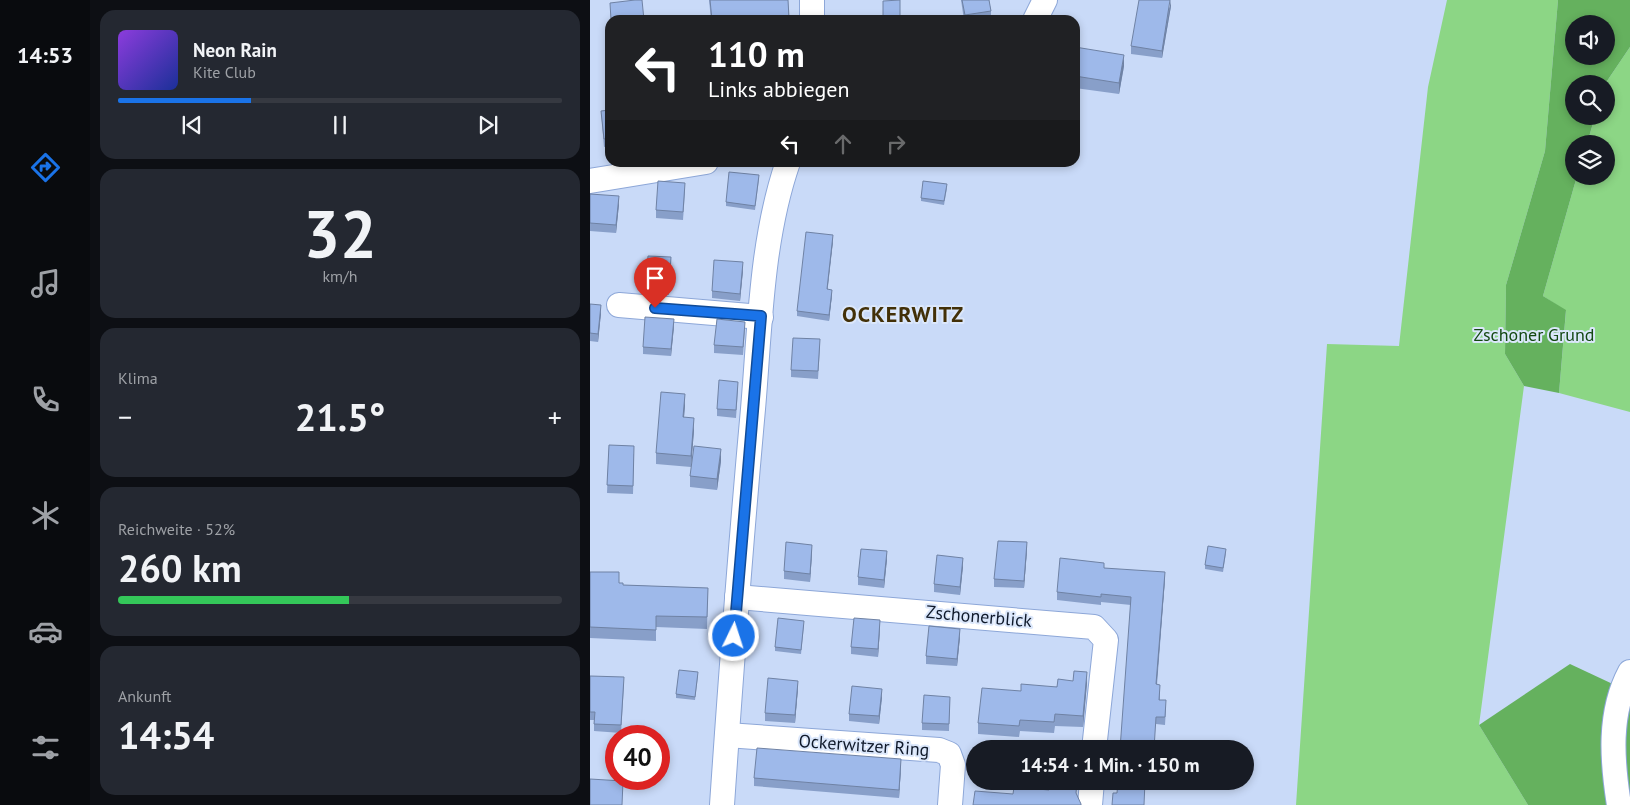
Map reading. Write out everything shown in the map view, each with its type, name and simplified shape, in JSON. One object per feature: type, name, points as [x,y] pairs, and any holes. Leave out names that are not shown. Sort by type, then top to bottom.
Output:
[{"type":"street","points":[[812,0],[812,15]]},
{"type":"street","points":[[1038,15],[1045,0]]},
{"type":"street","points":[[590,181],[675,167]]},
{"type":"street","points":[[722,805],[737,597],[764,280],[780,186],[786,167]]},
{"type":"street","points":[[619,305],[761,316]]},
{"type":"street","name":"Zschonerblick","points":[[737,597],[1094,627],[1106,640],[1095,740]]},
{"type":"street","points":[[1619,805],[1613,770],[1614,718],[1630,672]]},
{"type":"street","name":"Ockerwitzer Ring","points":[[727,735],[939,750],[949,754],[953,765],[950,805]]},
{"type":"street","points":[[1090,805],[1091,790]]},
{"type":"green space","points":[[1447,0],[1558,0],[1545,151],[1506,285],[1505,354],[1524,386],[1479,725],[1528,805],[1296,805],[1327,344],[1399,346],[1428,87]]},
{"type":"green space","name":"Zschoner Grund","points":[[1558,0],[1630,0],[1630,47],[1611,75],[1565,75],[1565,125],[1592,125],[1590,135],[1565,135],[1565,185],[1574,185],[1543,296],[1566,310],[1559,393],[1524,386],[1505,354],[1506,285],[1545,151]]},
{"type":"green space","points":[[1630,47],[1630,412],[1559,393],[1566,311],[1543,296],[1574,185],[1615,185],[1615,135],[1590,135],[1592,125],[1615,125],[1615,75],[1611,75]]},
{"type":"green space","points":[[1570,664],[1617,686],[1614,805],[1528,805],[1479,725]]},
{"type":"green space","points":[[1630,693],[1630,805],[1620,764]]},
{"type":"building","points":[[642,0],[644,15],[611,15],[610,3]]},
{"type":"building","points":[[710,0],[788,0],[789,15],[712,15]]},
{"type":"building","points":[[900,0],[900,15],[883,15],[883,1]]},
{"type":"building","points":[[962,0],[989,0],[991,11],[965,15]]},
{"type":"building","points":[[1139,0],[1170,0],[1162,51],[1131,46]]},
{"type":"building","points":[[1080,48],[1124,55],[1119,83],[1080,77]]},
{"type":"building","points":[[601,111],[605,111],[604,139]]},
{"type":"building","points":[[729,172],[759,175],[755,206],[726,202]]},
{"type":"building","points":[[658,181],[685,183],[683,212],[656,210]]},
{"type":"building","points":[[923,181],[947,184],[944,201],[921,198]]},
{"type":"building","points":[[590,194],[619,196],[616,225],[590,223]]},
{"type":"building","points":[[806,232],[833,235],[827,289],[832,290],[829,315],[797,311]]},
{"type":"building","points":[[648,256],[671,257],[669,287],[646,285]]},
{"type":"building","points":[[714,260],[743,262],[740,294],[712,291]]},
{"type":"building","points":[[590,304],[601,305],[598,334],[590,333]]},
{"type":"building","points":[[645,317],[674,319],[671,349],[643,347]]},
{"type":"building","points":[[717,319],[745,322],[743,347],[714,345]]},
{"type":"building","points":[[793,338],[820,339],[818,371],[791,370]]},
{"type":"building","points":[[719,380],[738,382],[736,410],[717,409]]},
{"type":"building","points":[[661,392],[685,394],[683,417],[694,418],[691,456],[656,453]]},
{"type":"building","points":[[609,445],[634,446],[633,486],[607,485]]},
{"type":"building","points":[[694,446],[721,449],[717,479],[690,476]]},
{"type":"building","points":[[998,541],[1027,542],[1024,581],[994,579]]},
{"type":"building","points":[[786,542],[812,545],[810,574],[784,571]]},
{"type":"building","points":[[1208,546],[1226,549],[1223,568],[1205,565]]},
{"type":"building","points":[[861,549],[887,551],[884,580],[858,577]]},
{"type":"building","points":[[937,555],[963,558],[960,587],[934,584]]},
{"type":"building","points":[[1060,558],[1104,563],[1104,568],[1165,572],[1156,684],[1160,685],[1159,700],[1166,700],[1165,717],[1156,717],[1155,740],[1121,740],[1131,597],[1101,594],[1101,597],[1057,592]]},
{"type":"building","points":[[590,572],[619,572],[619,583],[623,583],[623,585],[708,588],[707,617],[656,616],[656,630],[590,627]]},
{"type":"building","points":[[778,618],[804,621],[801,650],[775,647]]},
{"type":"building","points":[[854,618],[880,620],[878,649],[851,647]]},
{"type":"building","points":[[929,626],[960,629],[957,659],[926,656]]},
{"type":"building","points":[[679,670],[698,672],[695,697],[676,694]]},
{"type":"building","points":[[1074,671],[1087,672],[1083,716],[1055,714],[1054,722],[1020,720],[1019,726],[978,723],[982,688],[1021,691],[1021,684],[1057,687],[1058,679],[1073,681]]},
{"type":"building","points":[[590,676],[624,677],[621,725],[594,724],[595,712],[590,712]]},
{"type":"building","points":[[768,678],[798,681],[795,715],[765,713]]},
{"type":"building","points":[[852,686],[882,689],[879,716],[849,714]]},
{"type":"building","points":[[924,695],[950,697],[949,724],[922,723]]},
{"type":"building","points":[[757,748],[901,759],[899,790],[754,778]]},
{"type":"building","points":[[590,779],[605,780],[605,790],[623,790],[622,805],[590,805]]},
{"type":"building","points":[[1014,790],[1076,790],[1081,805],[973,805],[975,791],[1013,794]]},
{"type":"building","points":[[1117,790],[1145,790],[1144,805],[1112,805],[1113,793],[1117,793]]},
{"type":"district","name":"OCKERWITZ","points":[[903,314]]},
{"type":"route","points":[[655,308],[761,316],[734,636]]}]
